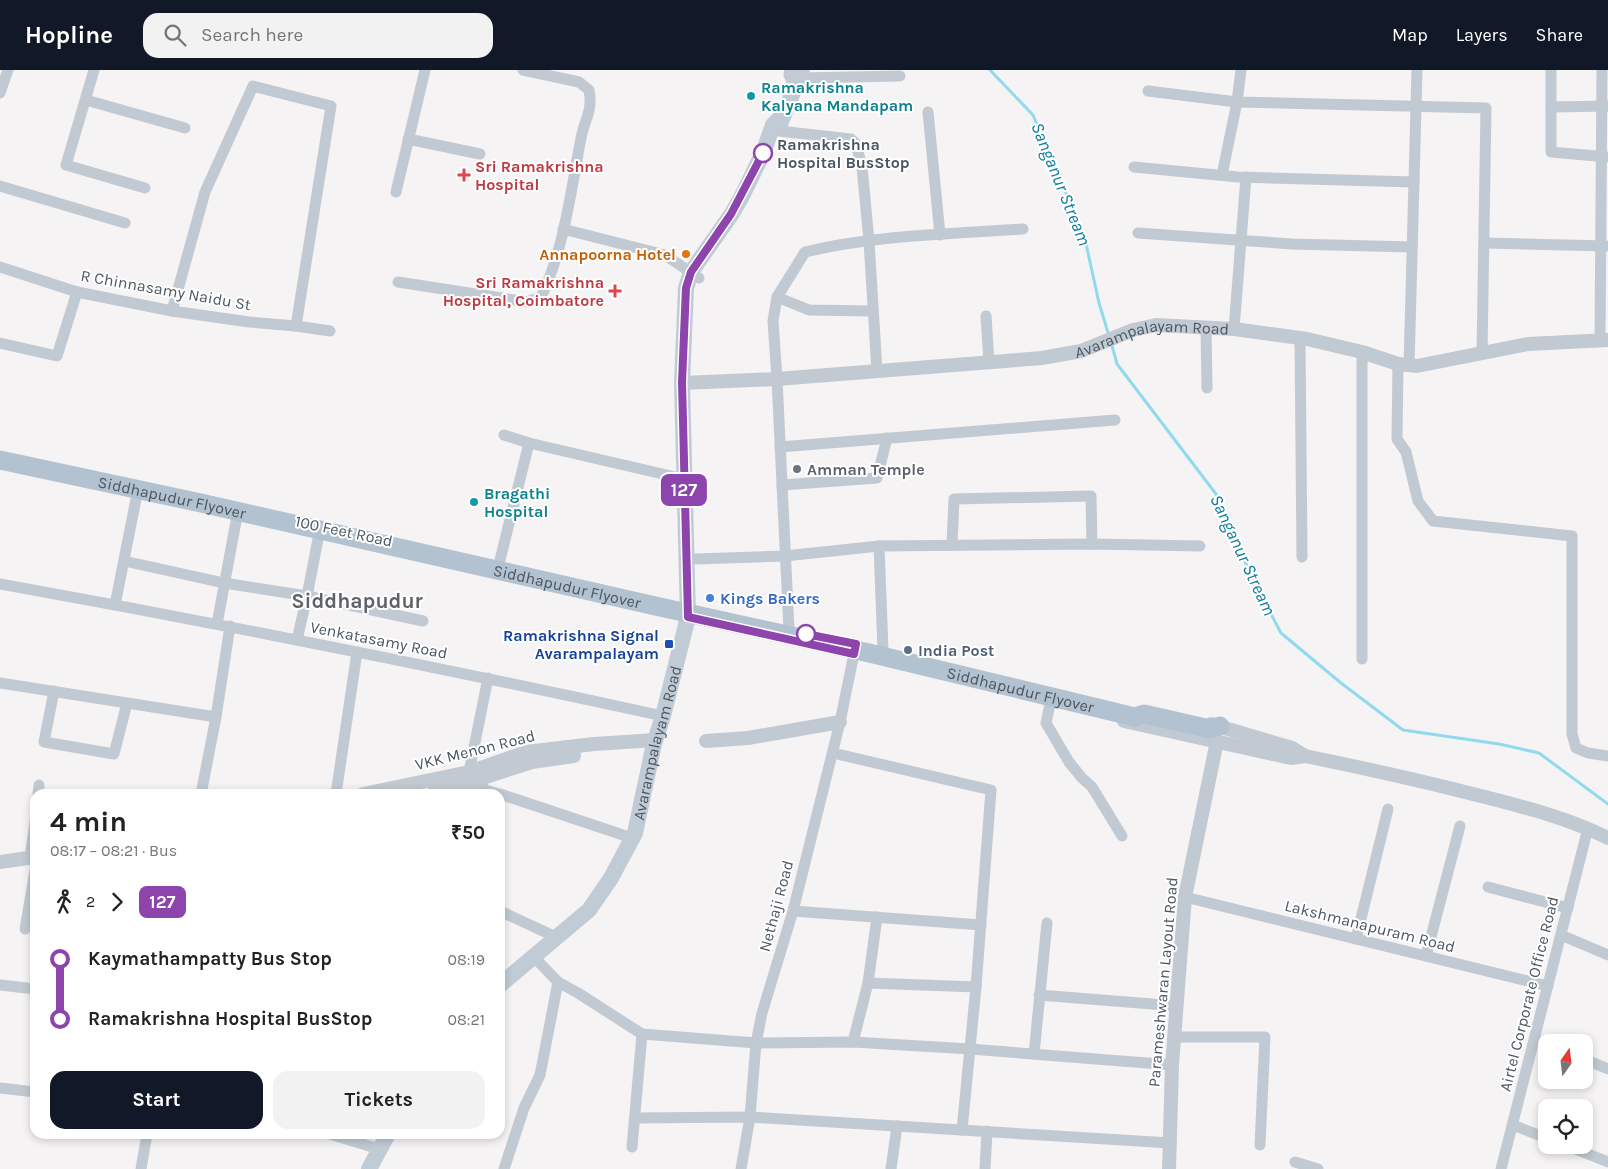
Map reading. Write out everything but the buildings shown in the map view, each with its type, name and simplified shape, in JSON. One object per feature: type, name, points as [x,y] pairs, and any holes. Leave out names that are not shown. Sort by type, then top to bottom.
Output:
[{"type":"main road","points":[[691,611],[696,559],[691,431],[686,383],[696,286],[695,275],[731,214],[763,153],[773,124],[781,123],[798,75]]},
{"type":"main road","name":"Avarampalayam Road","points":[[505,981],[558,938],[588,910],[612,878],[635,833],[655,742],[691,611],[684,479],[686,383]]},
{"type":"main road","name":"100 Feet Road","points":[[0,456],[499,564],[691,611]]},
{"type":"main road","name":"Siddhapudur Flyover","points":[[0,460],[211,505],[869,653],[1142,720],[1210,729],[1218,734]]},
{"type":"main road","name":"100 Feet Road","points":[[0,464],[319,534],[691,611]]},
{"type":"main road","name":"Siddhapudur Flyover","points":[[1170,724],[1193,737]]},
{"type":"main road","points":[[368,1169],[385,1139]]},
{"type":"street","points":[[0,93],[8,70]]},
{"type":"street","points":[[94,70],[66,165],[145,188]]},
{"type":"street","points":[[396,192],[425,70]]},
{"type":"street","points":[[398,282],[527,302],[541,298],[548,283],[563,229],[582,130],[591,103],[589,90],[579,82],[523,70]]},
{"type":"street","points":[[1222,175],[1237,102],[1241,70]]},
{"type":"street","points":[[1417,70],[1412,247],[1397,439],[1406,452],[1418,501],[1433,521],[1572,536],[1572,734],[1576,748],[1588,753],[1608,756]]},
{"type":"street","points":[[1551,70],[1551,152],[1604,157]]},
{"type":"street","points":[[1602,70],[1605,106],[1604,340]]},
{"type":"street","points":[[798,75],[900,76]]},
{"type":"street","points":[[172,311],[205,192],[253,86],[330,106],[296,326]]},
{"type":"street","points":[[1148,91],[1237,102],[1486,108],[1482,353]]},
{"type":"street","points":[[86,100],[185,128]]},
{"type":"street","points":[[1551,107],[1605,106]]},
{"type":"street","points":[[928,112],[940,235]]},
{"type":"street","points":[[781,123],[852,139],[856,144],[862,167],[869,241],[877,371]]},
{"type":"street","points":[[408,139],[480,154]]},
{"type":"street","points":[[1134,167],[1246,177],[1414,182]]},
{"type":"street","points":[[1234,329],[1246,177]]},
{"type":"street","points":[[0,186],[125,223]]},
{"type":"street","points":[[563,229],[665,255],[695,275]]},
{"type":"street","points":[[789,630],[773,321],[777,297],[805,252],[839,244],[1023,230]]},
{"type":"street","points":[[1138,233],[1241,242],[1412,247]]},
{"type":"street","points":[[1484,242],[1604,246]]},
{"type":"street","name":"R Chinnasamy Naidu St","points":[[0,267],[77,292],[172,311],[330,332]]},
{"type":"street","points":[[0,343],[57,356],[77,292]]},
{"type":"street","points":[[777,297],[809,310],[872,311]]},
{"type":"street","points":[[986,316],[989,362]]},
{"type":"street","name":"Avarampalayam Road","points":[[686,383],[777,379],[1042,358],[1081,351],[1133,330],[1156,324],[1234,329],[1300,338],[1362,352],[1404,365],[1417,366],[1528,344],[1604,340]]},
{"type":"street","points":[[1206,328],[1207,388]]},
{"type":"street","points":[[1300,338],[1302,558]]},
{"type":"street","points":[[1362,352],[1362,659]]},
{"type":"street","points":[[780,447],[1115,420]]},
{"type":"street","points":[[504,435],[530,443],[684,479]]},
{"type":"street","points":[[782,485],[877,478],[887,438]]},
{"type":"street","points":[[499,564],[530,443]]},
{"type":"street","points":[[115,605],[137,494]]},
{"type":"street","points":[[952,545],[954,499],[1091,496],[1092,544]]},
{"type":"street","points":[[217,624],[238,516]]},
{"type":"street","points":[[296,640],[319,534]]},
{"type":"street","points":[[696,559],[785,556],[879,546],[1092,544],[1200,546]]},
{"type":"street","points":[[879,546],[883,650]]},
{"type":"street","points":[[124,561],[224,583],[307,596],[423,622]]},
{"type":"street","name":"Venkatasamy Road","points":[[0,584],[230,626],[488,678],[663,716]]},
{"type":"street","points":[[691,611],[789,630],[1050,704],[1193,737],[1218,734]]},
{"type":"street","points":[[691,611],[855,649],[883,650],[1218,734],[1292,748],[1305,756],[1414,779],[1540,811],[1588,828],[1608,838]]},
{"type":"street","points":[[202,789],[216,717],[230,626]]},
{"type":"street","name":"Nethaji Road","points":[[741,1169],[750,1117],[756,1044],[762,1013],[793,911],[833,753],[855,649]]},
{"type":"street","points":[[337,789],[357,652]]},
{"type":"street","points":[[484,789],[471,783],[488,678]]},
{"type":"street","points":[[0,683],[216,717]]},
{"type":"street","points":[[54,691],[44,742],[114,754],[127,703]]},
{"type":"street","points":[[1050,704],[1046,723],[1069,762],[1092,787],[1122,836]]},
{"type":"street","points":[[706,741],[748,738],[840,722]]},
{"type":"street","name":"Parameshwaran Layout Road","points":[[1169,1169],[1172,1065],[1184,897],[1218,734]]},
{"type":"street","name":"VKK Menon Road","points":[[439,789],[471,783],[532,762],[655,742]]},
{"type":"street","points":[[833,753],[991,790],[976,986],[962,1130]]},
{"type":"street","name":"VKK Menon Road","points":[[412,789],[471,783]]},
{"type":"street","points":[[505,796],[632,838]]},
{"type":"street","points":[[1356,939],[1388,809]]},
{"type":"street","points":[[1426,956],[1460,826]]},
{"type":"street","name":"Airtel Corporate Office Road","points":[[1542,1034],[1548,986],[1588,828]]},
{"type":"street","points":[[0,855],[30,852]]},
{"type":"street","points":[[0,862],[30,853]]},
{"type":"street","points":[[1488,887],[1568,908]]},
{"type":"street","name":"Lakshmanapuram Road","points":[[1184,897],[1548,986]]},
{"type":"street","points":[[25,929],[30,900]]},
{"type":"street","points":[[793,911],[981,925]]},
{"type":"street","points":[[505,913],[558,938]]},
{"type":"street","points":[[853,1042],[868,983],[877,917]]},
{"type":"street","points":[[1034,1054],[1047,923]]},
{"type":"street","points":[[1561,935],[1608,955]]},
{"type":"street","points":[[534,958],[558,982],[642,1034],[756,1044],[853,1042],[1172,1065]]},
{"type":"street","points":[[504,1169],[524,1108],[540,1075],[558,982]]},
{"type":"street","points":[[868,983],[976,986]]},
{"type":"street","points":[[0,985],[30,988]]},
{"type":"street","points":[[1039,995],[1177,1006]]},
{"type":"street","points":[[632,1147],[636,1118],[639,1047],[642,1034]]},
{"type":"street","points":[[1174,1037],[1265,1037],[1260,1145]]},
{"type":"street","name":"Airtel Corporate Office Road","points":[[1501,1169],[1513,1125],[1538,1050]]},
{"type":"street","points":[[1593,1062],[1608,1068]]},
{"type":"street","points":[[0,1088],[30,1091]]},
{"type":"street","points":[[636,1118],[750,1117],[1171,1143]]},
{"type":"street","points":[[1513,1125],[1538,1135]]},
{"type":"street","points":[[891,1169],[897,1126]]},
{"type":"street","points":[[985,1169],[987,1131]]},
{"type":"street","points":[[140,1169],[146,1139]]},
{"type":"street","points":[[346,1139],[379,1149]]},
{"type":"street","points":[[1587,1154],[1608,1162]]},
{"type":"street","points":[[1295,1162],[1318,1169]]},
{"type":"waterway","name":"Sanganur Stream","points":[[990,70],[1033,115],[1085,239],[1099,303],[1109,336]]},
{"type":"waterway","name":"Sanganur Stream","points":[[1111,342],[1117,364],[1216,494],[1252,578],[1281,633],[1341,683],[1403,730],[1499,744],[1539,753],[1608,804]]},
{"type":"bus line","name":"127","points":[[763,153],[741,198],[691,272],[686,288],[682,382],[688,617],[854,654],[856,644],[806,634]]},
{"type":"place","name":"Ramakrishna Kalyana Mandapam","points":[[751,96]]},
{"type":"place","name":"Ramakrishna Hospital BusStop","points":[[763,153]]},
{"type":"place","name":"Sri Ramakrishna Hospital","points":[[464,175]]},
{"type":"place","name":"Annapoorna Hotel","points":[[686,254]]},
{"type":"place","name":"Sri Ramakrishna Hospital, Coimbatore","points":[[615,291]]},
{"type":"place","name":"Amman Temple","points":[[797,469]]},
{"type":"place","name":"Bragathi Hospital","points":[[474,502]]},
{"type":"place","name":"Kings Bakers","points":[[710,598]]},
{"type":"place","name":"Ramakrishna Signal Avarampalayam","points":[[669,644]]},
{"type":"place","name":"India Post","points":[[908,650]]},
{"type":"district","name":"Siddhapudur","points":[[357,601]]}]
